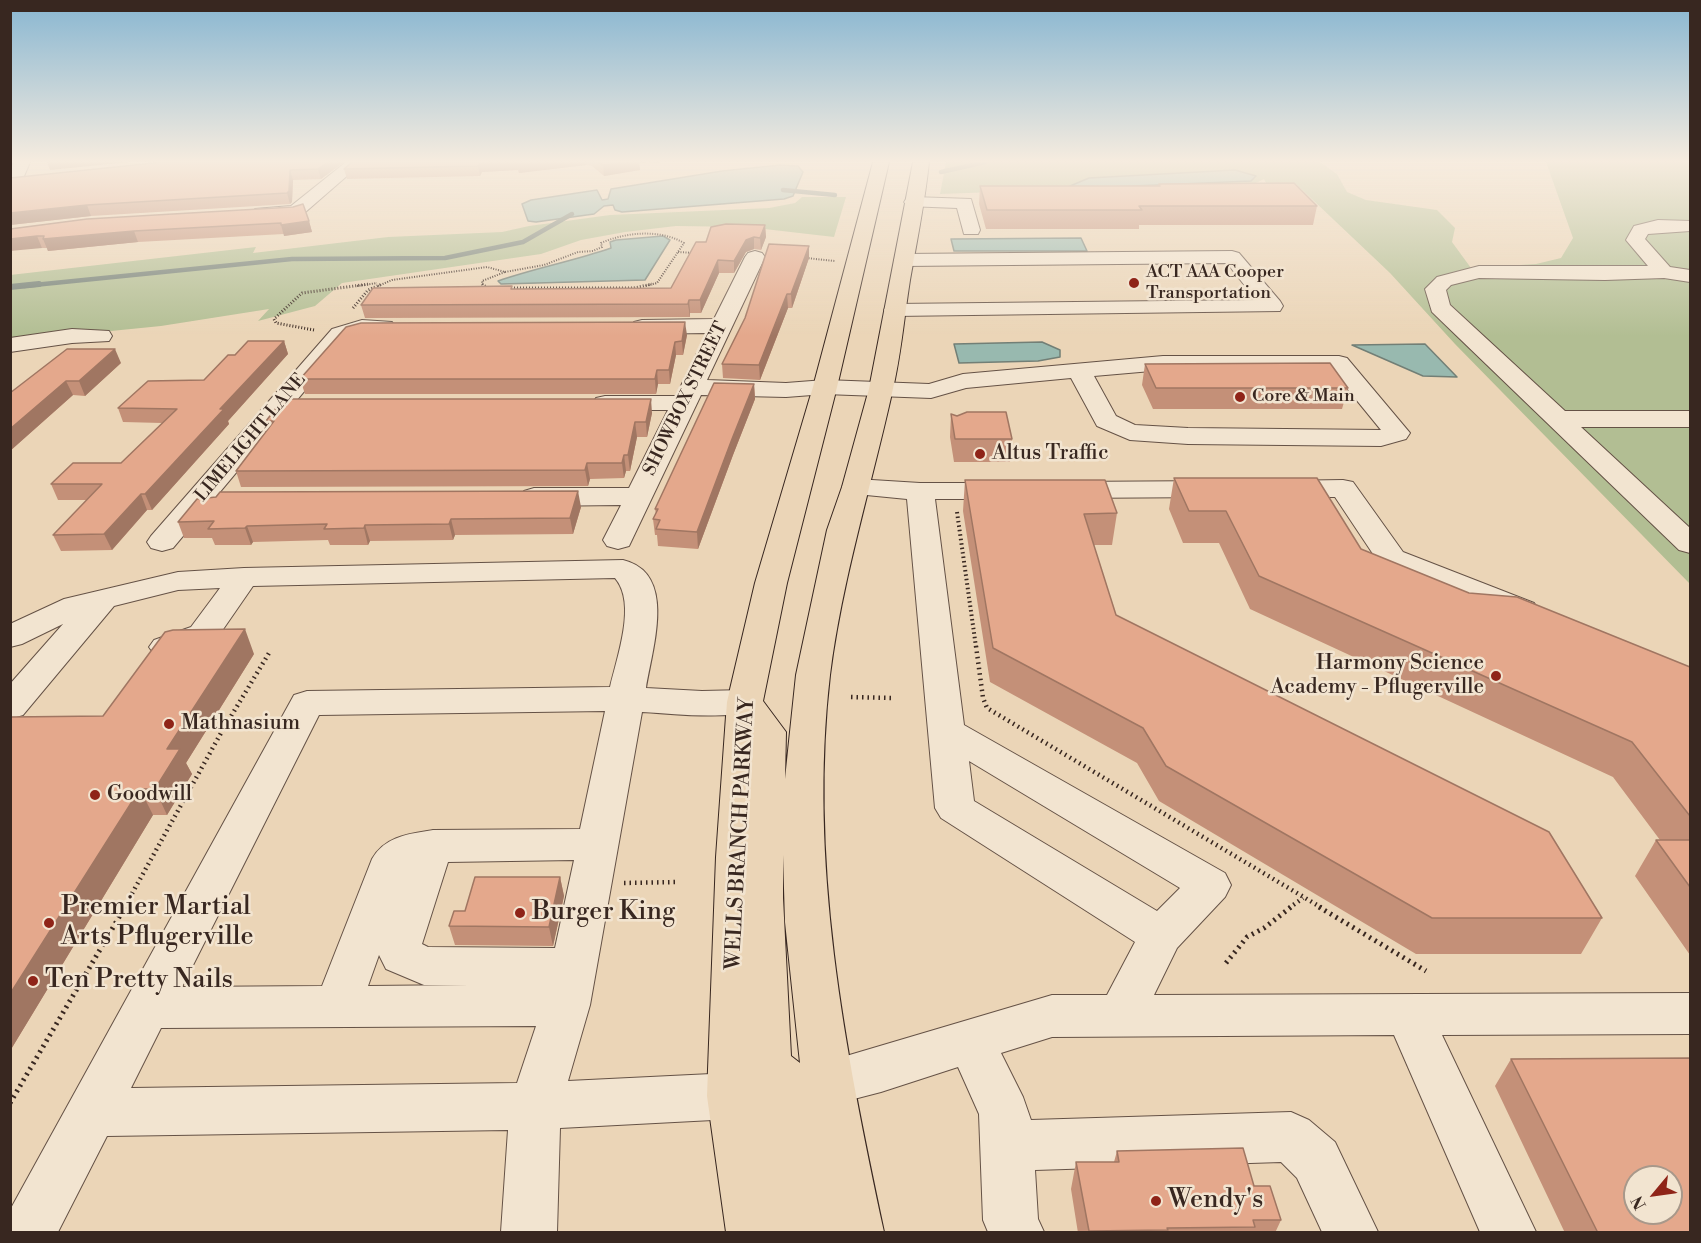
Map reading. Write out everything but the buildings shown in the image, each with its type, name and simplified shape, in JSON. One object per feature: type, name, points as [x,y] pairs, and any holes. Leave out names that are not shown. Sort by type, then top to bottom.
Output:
[{"type":"main road","name":"WELLS BRANCH PARKWAY","points":[[754,1233],[732,1096],[737,857],[745,702],[771,583],[825,387],[867,220]]},
{"type":"main road","points":[[856,1233],[827,1083],[807,922],[802,804],[813,675],[829,586],[881,389],[910,220]]},
{"type":"main road","points":[[745,702],[768,732],[760,898],[767,1064],[782,1082],[800,1086],[827,1083]]},
{"type":"main road","points":[[732,1096],[771,1095],[789,1126],[807,1233]]},
{"type":"street","points":[[969,220],[971,230]]},
{"type":"street","points":[[1664,273],[1635,240],[1641,230],[1658,226],[1690,226]]},
{"type":"street","name":"SHOWBOX STREET","points":[[618,540],[755,257]]},
{"type":"street","points":[[895,310],[1272,306],[1232,257],[904,260]]},
{"type":"street","points":[[1690,276],[1664,273],[1479,272],[1444,281],[1435,290],[1440,308],[1690,544]]},
{"type":"street","points":[[335,326],[409,327]]},
{"type":"street","name":"LIMELIGHT LANE","points":[[162,542],[279,404],[335,326]]},
{"type":"street","points":[[622,327],[722,326]]},
{"type":"street","points":[[10,345],[72,336],[100,336]]},
{"type":"street","points":[[583,403],[691,388],[786,390],[825,387],[931,391],[963,381],[1163,363],[1339,363],[1398,433],[1381,438],[1369,438],[1188,436],[1130,432],[1106,421],[1079,371]]},
{"type":"street","points":[[931,391],[949,402],[951,410]]},
{"type":"street","points":[[279,404],[309,404]]},
{"type":"street","points":[[1560,419],[1690,419]]},
{"type":"street","points":[[856,487],[920,491],[1343,488],[1392,559],[1547,621]]},
{"type":"street","points":[[920,491],[955,808],[1161,936]]},
{"type":"street","points":[[513,497],[639,496]]},
{"type":"street","points":[[199,498],[230,498]]},
{"type":"street","points":[[10,637],[75,606],[178,581],[244,577],[622,569],[638,585],[643,606],[570,986],[535,1106],[529,1233]]},
{"type":"street","points":[[147,667],[160,649],[203,634],[244,577]]},
{"type":"street","points":[[10,707],[103,599]]},
{"type":"street","points":[[28,1233],[307,703],[626,699],[702,704],[745,702]]},
{"type":"street","points":[[946,731],[1210,885],[1161,936],[1119,1016]]},
{"type":"street","points":[[337,1007],[393,859],[414,847],[598,844]]},
{"type":"street","points":[[433,846],[399,942],[402,956],[424,966],[485,1006]]},
{"type":"street","points":[[424,966],[570,986]]},
{"type":"street","points":[[146,1008],[485,1006],[570,986]]},
{"type":"street","points":[[827,1083],[881,1070],[1052,1016],[1119,1016],[1418,993],[1690,1013]]},
{"type":"street","points":[[1418,993],[1508,1233]]},
{"type":"street","points":[[971,1042],[1005,1114],[1011,1220],[1016,1233]]},
{"type":"street","points":[[93,1112],[535,1106],[732,1096]]},
{"type":"street","points":[[1007,1146],[1291,1137],[1316,1160],[1350,1233]]},
{"type":"path","points":[[386,281],[368,290],[335,326],[284,326],[276,323],[274,319],[302,293],[386,281],[487,267],[505,272],[544,265],[578,252],[593,251],[602,247],[601,243],[604,241],[614,237],[667,234],[684,243],[657,283],[643,288],[497,288],[482,285],[482,281],[505,272]]},
{"type":"path","points":[[956,508],[983,698],[987,708],[1303,898],[1418,993]]},
{"type":"path","points":[[10,1104],[269,653]]},
{"type":"path","points":[[851,697],[894,698]]},
{"type":"path","points":[[623,883],[677,882]]},
{"type":"path","points":[[1226,963],[1247,937],[1264,928],[1303,898]]},
{"type":"green space","points":[[573,220],[839,220],[834,237],[747,227],[676,226],[625,232],[581,240],[541,254],[342,283],[315,306],[258,321],[269,309],[161,326],[11,341],[10,275],[256,247],[253,253],[388,237],[502,232]]},
{"type":"green space","points":[[1334,220],[1447,220],[1455,228],[1452,242],[1471,268],[1536,264],[1561,258],[1573,238],[1567,220],[1690,220],[1690,584],[1455,344],[1390,273]]},
{"type":"water","points":[[528,220],[550,220],[536,222]]},
{"type":"water","points":[[663,236],[670,240],[645,280],[501,284],[498,281],[611,248],[610,242],[616,240]]},
{"type":"water","points":[[1081,238],[1087,251],[954,251],[951,239]]},
{"type":"water","points":[[1042,342],[1060,350],[1060,357],[1038,361],[959,363],[954,344]]},
{"type":"water","points":[[1425,344],[1457,377],[1423,376],[1352,345]]},
{"type":"waterway","points":[[24,286],[292,259],[445,258],[523,242],[561,220]]},
{"type":"waterway","points":[[10,287],[39,284]]},
{"type":"place","name":"ACT AAA Cooper Transportation","points":[[1134,283]]},
{"type":"place","name":"Core & Main","points":[[1240,397]]},
{"type":"place","name":"Altus Traffic","points":[[980,454]]},
{"type":"place","name":"Harmony Science Academy - Pflugerville","points":[[1496,676]]},
{"type":"place","name":"Mathnasium","points":[[169,724]]},
{"type":"place","name":"Goodwill","points":[[95,795]]},
{"type":"place","name":"Burger King","points":[[520,913]]},
{"type":"place","name":"Premier Martial Arts Pflugerville","points":[[49,923]]},
{"type":"place","name":"Ten Pretty Nails","points":[[33,981]]},
{"type":"place","name":"Wendy's","points":[[1156,1201]]}]
